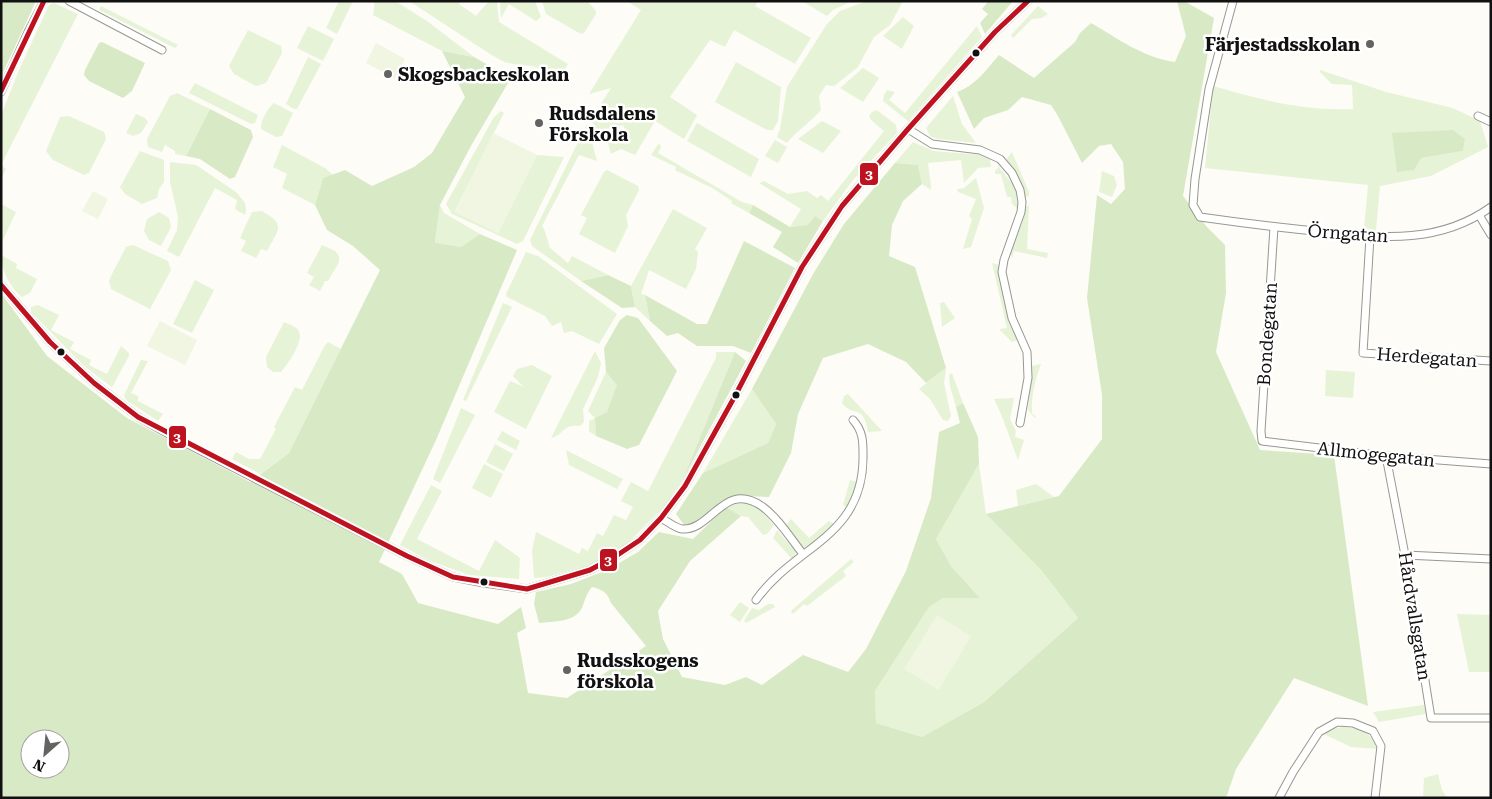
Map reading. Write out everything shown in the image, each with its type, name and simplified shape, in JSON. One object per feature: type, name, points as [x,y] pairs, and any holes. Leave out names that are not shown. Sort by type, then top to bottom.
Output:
[{"type":"street","points":[[1,92],[44,1]]},
{"type":"street","points":[[70,1],[162,50]]},
{"type":"street","points":[[1,285],[50,342],[94,383],[138,417],[407,556],[453,577],[527,589],[590,570],[607,561],[640,540],[661,518],[684,486],[735,396],[802,267],[842,206],[995,32],[1028,1]]},
{"type":"street","name":"Örngatan","points":[[1233,1],[1209,89],[1195,179],[1194,205],[1200,217],[1370,237],[1410,237],[1446,230],[1479,215],[1491,207]]},
{"type":"street","points":[[1478,116],[1491,122]]},
{"type":"street","points":[[908,129],[932,144],[980,150],[1000,159],[1012,173],[1020,190],[1021,212],[1004,260],[1002,272],[1012,318],[1027,352],[1028,378],[1020,423]]},
{"type":"street","points":[[1479,215],[1491,235]]},
{"type":"street","name":"Bondegatan","points":[[1262,441],[1261,431],[1274,227]]},
{"type":"street","name":"Herdegatan","points":[[1370,237],[1363,353],[1491,361]]},
{"type":"street","points":[[756,600],[764,589],[803,554],[830,534],[849,512],[858,489],[862,470],[863,435],[853,420]]},
{"type":"street","name":"Allmogegatan","points":[[1262,441],[1386,456],[1491,464]]},
{"type":"street","name":"Hårdvallsgatan","points":[[1386,456],[1405,555],[1431,718],[1491,718]]},
{"type":"street","points":[[661,518],[680,529],[694,527],[726,502],[744,498],[763,507],[803,554]]},
{"type":"street","points":[[1405,555],[1491,559]]},
{"type":"street","points":[[1280,798],[1293,772],[1319,732],[1337,722],[1353,723],[1373,731],[1381,746],[1375,798]]},
{"type":"green space","points":[[1,1],[36,1],[1,77]]},
{"type":"green space","points":[[339,1],[353,1],[337,34],[326,28]]},
{"type":"green space","points":[[375,1],[395,1],[427,21],[474,57],[442,51],[373,15]]},
{"type":"green space","points":[[409,1],[461,1],[459,4],[476,16],[489,1],[497,1],[499,22],[568,64],[558,81],[534,66],[504,62]]},
{"type":"green space","points":[[501,1],[535,1],[541,17],[536,21],[509,4],[501,18]]},
{"type":"green space","points":[[542,1],[587,1],[596,11],[596,14],[584,33],[581,34],[546,14]]},
{"type":"green space","points":[[627,1],[758,1],[755,6],[811,38],[795,64],[734,30],[725,47],[710,40],[670,97],[697,115],[684,139],[655,121],[635,155],[621,149],[611,154],[608,143],[629,139],[623,125],[596,132],[592,118],[611,88],[589,94],[641,10]]},
{"type":"green space","points":[[802,1],[852,1],[833,10],[827,16]]},
{"type":"green space","points":[[867,1],[903,1],[890,25],[874,37],[858,67],[834,86],[826,85],[819,96],[821,110],[787,143],[777,137],[787,87],[827,24],[840,11]]},
{"type":"green space","points":[[986,1],[1013,1],[985,34],[980,23],[988,14],[982,9],[987,3]]},
{"type":"green space","points":[[1177,1],[1184,1],[1214,18],[1183,196],[1207,227],[1225,245],[1226,293],[1216,352],[1260,450],[1334,455],[1368,706],[1294,678],[1236,769],[1226,798],[1,798],[1,293],[47,356],[127,418],[250,482],[289,453],[380,270],[353,246],[327,230],[315,205],[323,178],[345,170],[372,186],[414,167],[432,153],[465,97],[442,51],[474,57],[511,78],[472,144],[440,205],[435,243],[461,247],[480,234],[517,250],[436,440],[379,562],[402,574],[418,603],[498,624],[521,607],[526,628],[517,633],[528,693],[567,698],[646,646],[602,590],[592,587],[582,608],[569,619],[539,623],[534,604],[536,592],[571,584],[607,570],[638,552],[659,532],[693,539],[726,507],[741,516],[690,561],[658,611],[663,639],[682,677],[725,685],[746,677],[762,685],[803,655],[848,672],[866,649],[906,571],[931,498],[939,432],[960,423],[956,407],[963,403],[978,437],[979,464],[936,539],[951,566],[980,598],[943,598],[929,607],[875,691],[876,723],[922,737],[984,702],[1078,618],[1042,571],[986,514],[1059,496],[1102,439],[1102,395],[1087,298],[1097,195],[1111,204],[1125,189],[1123,162],[1111,144],[1099,146],[1082,163],[1051,105],[1022,97],[1008,110],[984,118],[974,129],[957,92],[975,81],[999,55],[1034,78],[1075,42],[1080,33],[1091,23],[1142,52],[1175,62],[1186,36]]},
{"type":"green space","points":[[54,3],[78,14],[1,165],[1,115],[49,5]]},
{"type":"green space","points":[[101,6],[178,45],[175,48],[99,10]]},
{"type":"green space","points":[[1038,6],[1048,14],[1042,18],[1032,19],[1013,38],[1011,35]]},
{"type":"green space","points":[[903,17],[914,26],[902,49],[883,36]]},
{"type":"green space","points":[[308,26],[334,39],[323,61],[297,48]]},
{"type":"green space","points":[[977,26],[982,37],[908,121],[883,101],[887,90],[895,92],[889,100],[905,113]]},
{"type":"green space","points":[[248,30],[281,46],[282,53],[266,83],[256,86],[234,74],[229,66]]},
{"type":"green space","points":[[102,42],[145,63],[132,91],[123,98],[89,81],[84,75],[99,43]]},
{"type":"green space","points":[[376,43],[405,59],[395,78],[366,63]]},
{"type":"green space","points":[[308,57],[321,64],[297,109],[294,109],[286,104]]},
{"type":"green space","points":[[736,62],[781,87],[778,121],[773,130],[767,130],[715,102]]},
{"type":"green space","points":[[863,68],[879,78],[863,102],[840,88]]},
{"type":"green space","points":[[1320,70],[1386,92],[1453,108],[1480,121],[1488,147],[1431,176],[1380,186],[1376,230],[1364,229],[1368,185],[1205,168],[1213,86],[1282,104],[1316,108],[1353,109],[1352,85],[1332,84]],"holes":[[[1465,139],[1463,151],[1421,158]]]},
{"type":"green space","points":[[195,83],[258,115],[255,123],[251,124],[189,93]]},
{"type":"green space","points":[[177,93],[210,109],[186,156],[175,154],[175,151],[165,145],[162,152],[148,147],[147,139],[170,96]]},
{"type":"green space","points":[[953,96],[962,124],[976,143],[937,139],[930,136],[926,128]]},
{"type":"green space","points":[[274,103],[293,113],[282,136],[276,137],[261,129],[265,115]]},
{"type":"green space","points":[[210,109],[251,130],[253,137],[235,177],[230,179],[200,159],[186,156]]},
{"type":"green space","points":[[877,110],[896,125],[897,133],[853,180],[823,221],[815,216],[809,225],[790,227],[801,209],[759,183],[764,181],[788,194],[807,191],[817,198],[821,195],[828,201],[884,131],[869,116]]},
{"type":"green space","points":[[501,111],[504,113],[455,211],[498,233],[537,155],[564,157],[523,241],[517,244],[452,214],[446,204],[494,117]]},
{"type":"green space","points":[[136,114],[145,118],[148,122],[141,133],[133,136],[126,133]]},
{"type":"green space","points":[[69,116],[104,132],[106,139],[89,173],[84,175],[53,160],[46,151],[60,117]]},
{"type":"green space","points":[[822,121],[841,131],[823,153],[798,139]]},
{"type":"green space","points":[[697,123],[759,159],[751,177],[687,141]]},
{"type":"green space","points":[[587,124],[597,161],[579,155],[542,226],[550,248],[568,263],[572,256],[608,275],[581,281],[532,246],[530,240]]},
{"type":"green space","points":[[1453,130],[1465,139],[1463,151],[1421,158],[1414,170],[1397,172],[1392,133]]},
{"type":"green space","points":[[493,133],[537,155],[498,233],[455,212]]},
{"type":"green space","points":[[775,140],[787,147],[778,163],[765,156]]},
{"type":"green space","points":[[913,142],[933,151],[983,155],[990,159],[991,167],[978,168],[964,183],[961,160],[928,163],[931,190],[922,184],[918,165],[895,163]]},
{"type":"green space","points":[[659,143],[661,147],[658,153],[742,202],[753,205],[749,213],[731,203],[732,201],[714,189],[675,170],[676,167],[651,155]]},
{"type":"green space","points":[[282,145],[325,168],[333,175],[323,178],[315,205],[282,188],[287,174],[273,167]]},
{"type":"green space","points":[[140,151],[164,160],[164,182],[159,189],[157,198],[142,204],[125,194],[120,187]]},
{"type":"green space","points":[[1012,152],[1029,196],[1025,197],[1018,177],[1005,161]]},
{"type":"green space","points":[[170,162],[196,165],[236,192],[245,203],[246,209],[245,215],[235,209],[237,200],[215,188],[179,257],[167,251],[177,230],[178,217],[170,182]]},
{"type":"green space","points":[[895,163],[918,165],[922,184],[903,201],[892,225],[889,256],[915,267],[946,368],[926,383],[906,362],[868,344],[823,358],[798,414],[791,453],[769,497],[747,496],[727,499],[688,530],[676,514],[703,473],[768,443],[776,424],[752,389],[813,274],[844,224]]},
{"type":"green space","points":[[1,165],[6,169],[1,179]]},
{"type":"green space","points":[[999,167],[1015,187],[1018,209],[1012,204],[1011,197],[1007,197],[1001,174],[995,174]]},
{"type":"green space","points":[[607,170],[638,186],[639,190],[626,215],[628,226],[615,253],[579,234],[587,218],[581,215],[604,172]]},
{"type":"green space","points":[[1102,171],[1114,176],[1117,185],[1112,197],[1099,192]]},
{"type":"green space","points":[[976,178],[984,208],[971,247],[963,249],[972,219],[969,216],[976,199],[958,192],[957,189],[964,188]]},
{"type":"green space","points":[[93,191],[108,199],[98,219],[82,211]]},
{"type":"green space","points":[[1,204],[16,212],[1,244]]},
{"type":"green space","points":[[440,205],[444,213],[480,234],[461,247],[435,244]]},
{"type":"green space","points":[[753,205],[790,227],[808,225],[815,216],[823,221],[798,263],[773,247],[782,232],[749,213]]},
{"type":"green space","points":[[1029,205],[1027,249],[1048,253],[1047,258],[1014,251],[1012,258],[1010,252],[1022,224],[1026,207]]},
{"type":"green space","points":[[673,209],[707,228],[695,249],[698,252],[696,269],[686,289],[649,270],[641,294],[645,295],[650,321],[635,307],[631,286]]},
{"type":"green space","points":[[262,211],[275,220],[278,228],[267,251],[261,249],[256,258],[241,251],[246,241],[240,238],[252,212]]},
{"type":"green space","points":[[159,212],[169,218],[171,227],[161,246],[149,240],[144,231],[147,219]]},
{"type":"green space","points":[[744,241],[795,268],[751,353],[733,346],[697,346],[678,333],[667,336],[650,321],[645,295],[697,324],[707,324]]},
{"type":"green space","points":[[133,245],[168,261],[171,270],[150,309],[111,289],[109,281],[111,276],[126,247]]},
{"type":"green space","points":[[322,245],[335,251],[339,256],[339,262],[320,291],[309,285],[314,277],[307,273]]},
{"type":"green space","points":[[526,252],[538,256],[617,314],[599,344],[572,331],[564,333],[561,322],[552,326],[545,316],[507,297],[506,294]]},
{"type":"green space","points":[[1,255],[17,264],[16,268],[37,279],[30,293],[22,297],[14,289],[4,272]]},
{"type":"green space","points":[[992,263],[999,265],[1002,292],[1017,340],[1012,342],[999,329],[1007,328]]},
{"type":"green space","points":[[608,275],[631,286],[635,307],[622,308],[581,281]]},
{"type":"green space","points":[[195,280],[214,290],[192,333],[173,324]]},
{"type":"green space","points":[[944,302],[955,318],[942,327],[940,303]]},
{"type":"green space","points":[[503,303],[512,307],[466,401],[463,400]]},
{"type":"green space","points":[[38,305],[59,315],[51,330],[74,342],[70,349],[91,360],[89,365],[107,374],[121,346],[129,353],[112,387],[84,366],[31,312],[31,307]]},
{"type":"green space","points":[[627,315],[638,318],[677,371],[639,445],[627,449],[596,436],[595,418],[607,412],[617,385],[606,372],[604,348],[620,320]]},
{"type":"green space","points":[[160,321],[197,340],[185,365],[147,346]]},
{"type":"green space","points":[[284,322],[298,330],[300,339],[295,352],[281,372],[273,372],[267,367],[266,357]]},
{"type":"green space","points":[[328,342],[341,349],[289,453],[260,474],[232,459],[236,452],[249,459],[260,459],[295,387],[302,390]]},
{"type":"green space","points":[[595,351],[601,363],[598,377],[583,409],[584,422],[580,426],[566,428],[551,438]]},
{"type":"green space","points":[[716,352],[735,352],[682,481],[663,508],[628,543],[591,565],[547,577],[534,578],[532,551],[536,532],[579,554],[582,548],[588,551],[597,533],[603,536],[614,515],[626,520],[633,507],[621,501],[631,482],[648,491],[716,358]]},
{"type":"green space","points":[[735,352],[746,361],[682,481]]},
{"type":"green space","points":[[141,360],[148,361],[131,393],[138,396],[138,401],[163,414],[158,421],[126,400],[124,395]]},
{"type":"green space","points":[[1041,364],[1033,395],[1032,414],[1036,416],[1035,418],[1028,410],[1032,366]]},
{"type":"green space","points":[[532,365],[552,376],[526,429],[494,412],[510,381],[524,387],[513,376],[517,369]]},
{"type":"green space","points":[[946,368],[944,383],[951,416],[948,421],[943,420],[930,399],[919,389]]},
{"type":"green space","points":[[1326,370],[1355,372],[1353,398],[1325,396]]},
{"type":"green space","points":[[606,372],[618,385],[607,412],[595,418],[588,411]]},
{"type":"green space","points":[[952,373],[963,403],[956,407],[950,386],[949,375]]},
{"type":"green space","points":[[752,389],[776,424],[768,443],[703,473]]},
{"type":"green space","points":[[848,394],[882,431],[868,432],[864,417],[858,412],[846,408],[842,403],[844,396]]},
{"type":"green space","points":[[1014,398],[1010,419],[1016,431],[1015,437],[1024,440],[1018,460],[994,399]]},
{"type":"green space","points":[[461,408],[475,415],[440,483],[433,479]]},
{"type":"green space","points":[[595,418],[596,436],[589,431],[589,421]]},
{"type":"green space","points":[[502,431],[520,441],[516,450],[497,440]]},
{"type":"green space","points":[[495,444],[513,454],[504,471],[486,462]]},
{"type":"green space","points":[[566,450],[623,479],[617,489],[569,465]]},
{"type":"green space","points":[[484,464],[503,474],[491,498],[472,488]]},
{"type":"green space","points":[[979,464],[986,514],[1042,571],[1078,618],[984,702],[922,737],[876,723],[875,691],[929,607],[943,598],[980,598],[951,566],[936,539]]},
{"type":"green space","points":[[850,480],[857,482],[855,493],[847,507],[843,505]]},
{"type":"green space","points":[[1036,484],[1054,497],[1018,506],[1016,490]]},
{"type":"green space","points":[[431,485],[442,491],[417,539],[479,571],[495,540],[520,558],[519,579],[469,575],[428,560],[400,545]]},
{"type":"green space","points":[[747,503],[760,510],[774,525],[767,534],[763,535],[748,517],[741,516],[726,507]]},
{"type":"green space","points":[[791,519],[809,538],[829,521],[834,524],[809,547],[804,548],[785,526]]},
{"type":"green space","points":[[777,530],[796,552],[793,560],[773,538]]},
{"type":"green space","points":[[851,559],[854,562],[843,571],[846,576],[807,606],[804,604],[793,614],[791,611]]},
{"type":"green space","points":[[740,602],[749,608],[740,622],[730,615]]},
{"type":"green space","points":[[768,604],[773,604],[775,607],[746,623],[744,621],[752,608],[759,610]]},
{"type":"green space","points":[[1457,614],[1491,615],[1491,672],[1469,672]]},
{"type":"green space","points":[[937,615],[971,636],[939,690],[904,669]]},
{"type":"green space","points":[[1424,705],[1426,714],[1379,722],[1373,712]]},
{"type":"green space","points":[[1342,727],[1354,728],[1364,732],[1372,739],[1378,749],[1351,747],[1324,734]]},
{"type":"green space","points":[[1438,774],[1442,790],[1447,798],[1423,798],[1424,778]]},
{"type":"transit line","name":"3","points":[[1,91],[44,1]]},
{"type":"transit line","name":"3","points":[[1,285],[50,342],[94,383],[138,417],[407,556],[453,577],[527,589],[590,570],[640,540],[661,518],[685,486],[735,396],[802,267],[842,206],[995,32],[1028,1]]},
{"type":"place","name":"Färjestadsskolan","points":[[1370,44]]},
{"type":"place","name":"Skogsbackeskolan","points":[[388,74]]},
{"type":"place","name":"Rudsdalens Förskola","points":[[539,123]]},
{"type":"place","name":"Rudsskogens förskola","points":[[567,670]]}]
